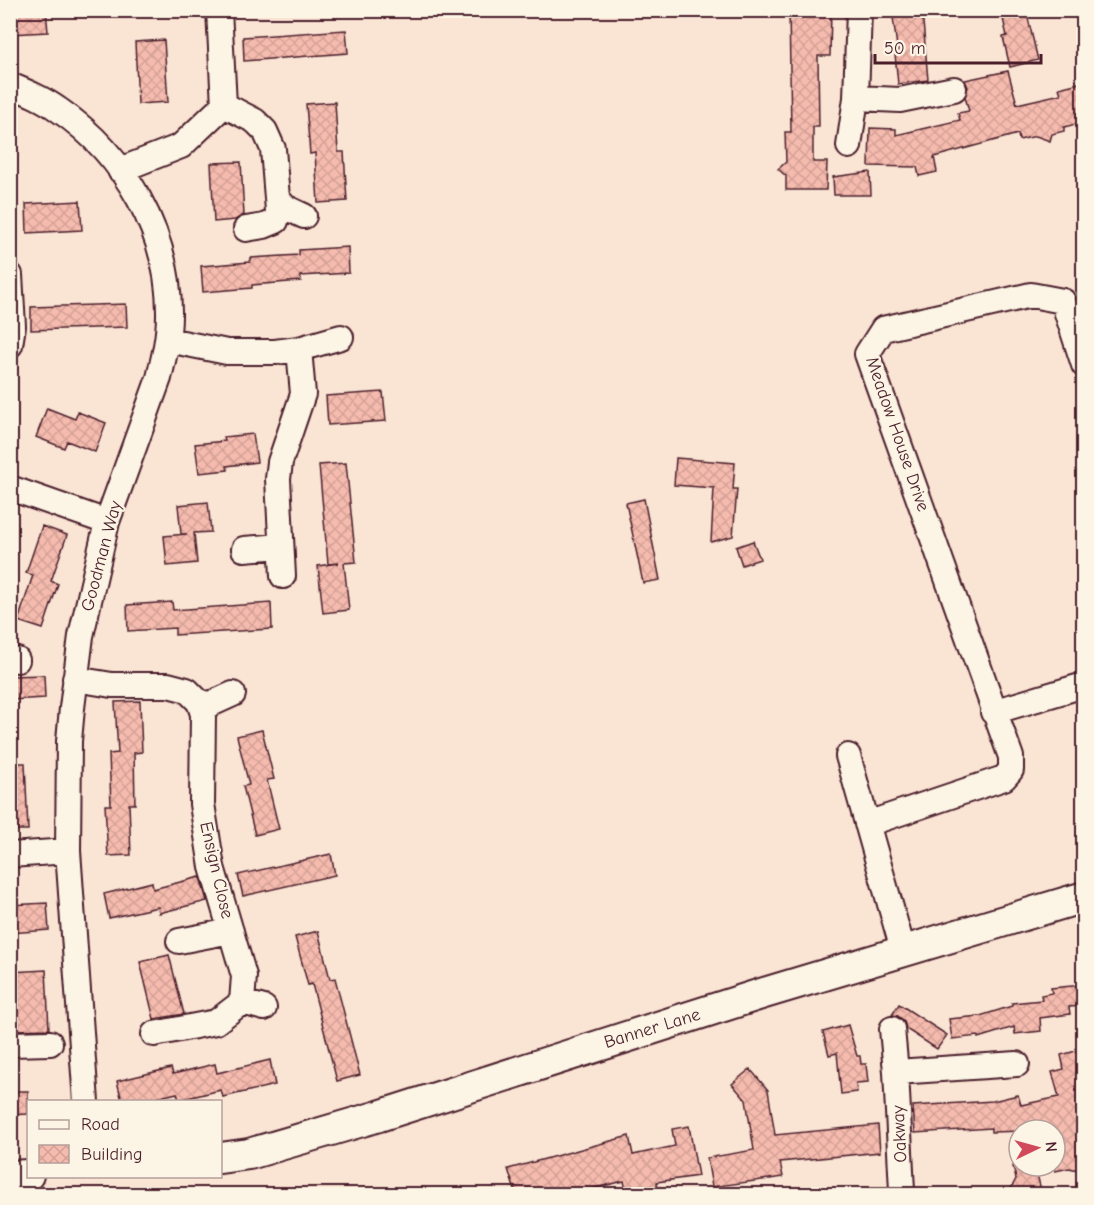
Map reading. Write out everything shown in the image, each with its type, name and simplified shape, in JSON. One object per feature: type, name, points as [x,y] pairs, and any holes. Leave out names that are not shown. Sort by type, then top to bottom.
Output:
[{"type":"street","points":[[120,170],[181,146],[224,105],[219,10]]},
{"type":"street","points":[[849,146],[856,98],[859,10]]},
{"type":"street","name":"Goodman Way","points":[[10,85],[41,99],[76,122],[120,170],[137,193],[157,237],[167,285],[168,340],[159,378],[107,522],[89,595],[75,679],[69,741],[68,851],[86,1100]]},
{"type":"street","points":[[856,98],[900,100],[954,89]]},
{"type":"street","points":[[224,105],[255,121],[265,131],[273,149],[278,212],[276,221],[246,229]]},
{"type":"street","points":[[277,198],[285,207],[304,216]]},
{"type":"street","points":[[10,275],[13,326],[10,345]]},
{"type":"street","name":"Meadow House Drive","points":[[867,824],[1004,778],[1011,770],[1011,757],[993,712],[867,354],[883,329],[1031,295],[1063,301],[1083,366]]},
{"type":"street","points":[[168,340],[227,352],[275,352],[299,349],[341,337]]},
{"type":"street","points":[[284,576],[278,479],[280,462],[303,394],[299,349]]},
{"type":"street","points":[[10,488],[107,522]]},
{"type":"street","points":[[244,549],[281,546]]},
{"type":"street","points":[[75,679],[112,685],[168,685],[188,690],[199,702],[212,704],[233,694]]},
{"type":"street","points":[[993,712],[1083,685]]},
{"type":"street","name":"Ensign Close","points":[[154,1034],[216,1022],[253,1005],[212,867],[202,804],[203,714],[199,702]]},
{"type":"street","points":[[848,756],[903,950]]},
{"type":"street","points":[[10,855],[68,851]]},
{"type":"street","name":"Banner Lane","points":[[222,1158],[249,1154],[379,1116],[903,950],[1083,897]]},
{"type":"street","name":"Ensign Close","points":[[179,941],[231,931]]},
{"type":"street","name":"Oakway","points":[[892,1029],[902,1191],[900,1194]]},
{"type":"street","points":[[10,1044],[51,1042]]},
{"type":"street","points":[[896,1072],[1017,1064]]},
{"type":"street","points":[[10,1176],[27,1175]]},
{"type":"building","points":[[10,10],[46,10],[48,32],[10,34]]},
{"type":"building","points":[[789,10],[831,10],[830,56],[818,56],[819,127],[813,127],[813,162],[827,162],[826,190],[786,190],[786,176],[778,169],[786,162],[785,132],[791,132]]},
{"type":"building","points":[[892,10],[922,10],[928,80],[898,84],[895,54],[898,54]]},
{"type":"building","points":[[1001,10],[1026,10],[1038,60],[1010,67],[1003,37],[1007,36]]},
{"type":"building","points":[[346,30],[348,53],[244,61],[243,37]]},
{"type":"building","points":[[164,40],[168,102],[138,104],[135,42]]},
{"type":"building","points":[[1008,71],[1017,104],[1061,94],[1059,88],[1083,82],[1083,114],[1078,115],[1080,123],[1064,127],[1064,131],[1052,134],[1050,141],[1036,136],[1019,140],[1018,134],[934,157],[937,172],[919,176],[917,167],[869,166],[870,128],[896,129],[896,135],[960,120],[958,113],[969,111],[965,97],[968,87],[965,80]]},
{"type":"building","points":[[335,102],[338,152],[344,152],[347,201],[318,203],[315,153],[310,154],[306,104]]},
{"type":"building","points":[[241,162],[244,215],[235,220],[214,222],[211,163]]},
{"type":"building","points":[[870,172],[871,195],[834,195],[833,177]]},
{"type":"building","points":[[80,201],[82,230],[27,233],[26,204]]},
{"type":"building","points":[[348,247],[349,273],[300,276],[301,281],[203,292],[201,266],[250,262],[250,258],[299,255],[299,250]]},
{"type":"building","points":[[126,304],[127,327],[31,330],[31,307]]},
{"type":"building","points":[[383,392],[386,421],[328,425],[326,396]]},
{"type":"building","points":[[47,408],[75,419],[78,412],[106,423],[95,452],[67,441],[64,448],[36,437]]},
{"type":"building","points":[[253,434],[257,462],[227,466],[228,470],[199,473],[195,444],[225,441],[224,437]]},
{"type":"building","points":[[676,458],[735,463],[733,489],[737,489],[733,536],[711,542],[714,488],[674,485]]},
{"type":"building","points":[[346,463],[356,562],[344,563],[349,610],[323,613],[318,566],[339,563],[328,564],[319,465]]},
{"type":"building","points":[[644,499],[660,580],[643,583],[626,503]]},
{"type":"building","points":[[208,502],[211,532],[194,533],[197,563],[167,566],[164,536],[187,534],[181,534],[178,505]]},
{"type":"building","points":[[42,526],[67,535],[51,581],[58,584],[43,629],[18,621],[33,575],[26,573]]},
{"type":"building","points":[[753,541],[760,559],[742,565],[736,547]]},
{"type":"building","points":[[172,602],[173,610],[271,603],[272,629],[175,635],[175,628],[128,631],[127,605]]},
{"type":"building","points":[[44,675],[45,698],[10,700],[10,676]]},
{"type":"building","points":[[140,701],[142,752],[134,753],[135,804],[129,804],[131,855],[108,856],[105,805],[111,805],[109,754],[118,753],[115,702]]},
{"type":"building","points":[[262,730],[274,779],[267,780],[279,829],[255,835],[243,786],[249,785],[237,736]]},
{"type":"building","points":[[10,763],[25,763],[28,830],[10,830]]},
{"type":"building","points":[[331,854],[335,875],[243,896],[238,875]]},
{"type":"building","points":[[200,877],[207,901],[159,913],[158,907],[109,918],[104,894],[152,882],[153,889]]},
{"type":"building","points":[[47,903],[49,930],[10,933],[10,905]]},
{"type":"building","points":[[318,931],[330,979],[335,978],[360,1075],[337,1081],[312,984],[308,985],[295,937]]},
{"type":"building","points":[[169,955],[184,1014],[154,1019],[140,962]]},
{"type":"building","points":[[46,970],[49,1029],[13,1030],[10,972]]},
{"type":"building","points":[[1083,985],[1083,1006],[1069,1007],[1070,1014],[1040,1018],[1041,1031],[1015,1034],[1014,1027],[978,1038],[978,1036],[952,1039],[949,1019],[980,1016],[1012,1006],[1012,1003],[1042,1000],[1041,995],[1052,993],[1051,988]]},
{"type":"building","points":[[899,1004],[947,1035],[937,1049],[906,1029],[904,1021],[898,1016],[892,1015]]},
{"type":"building","points":[[848,1025],[857,1056],[860,1056],[861,1064],[866,1064],[868,1082],[856,1083],[857,1092],[841,1094],[837,1053],[829,1055],[823,1032]]},
{"type":"building","points":[[1083,1049],[1083,1171],[1067,1168],[1067,1118],[1007,1118],[1007,1132],[991,1132],[991,1128],[915,1133],[913,1106],[993,1101],[1018,1095],[1021,1105],[1059,1097],[1052,1072],[1064,1069],[1061,1055]]},
{"type":"building","points":[[270,1060],[275,1085],[223,1097],[221,1090],[179,1100],[177,1093],[148,1100],[122,1100],[117,1081],[171,1068],[173,1074],[215,1064],[217,1073]]},
{"type":"building","points":[[750,1069],[768,1090],[775,1135],[878,1125],[880,1152],[780,1162],[783,1177],[712,1187],[707,1158],[754,1150],[746,1100],[732,1084]]},
{"type":"building","points":[[10,1091],[28,1091],[27,1114],[10,1115]]},
{"type":"building","points":[[689,1126],[698,1176],[657,1182],[658,1190],[640,1194],[638,1187],[626,1190],[624,1181],[571,1194],[516,1194],[508,1169],[629,1136],[633,1155],[675,1146],[672,1129]]},
{"type":"building","points":[[1038,1178],[1042,1194],[1008,1194],[1016,1179]]}]
